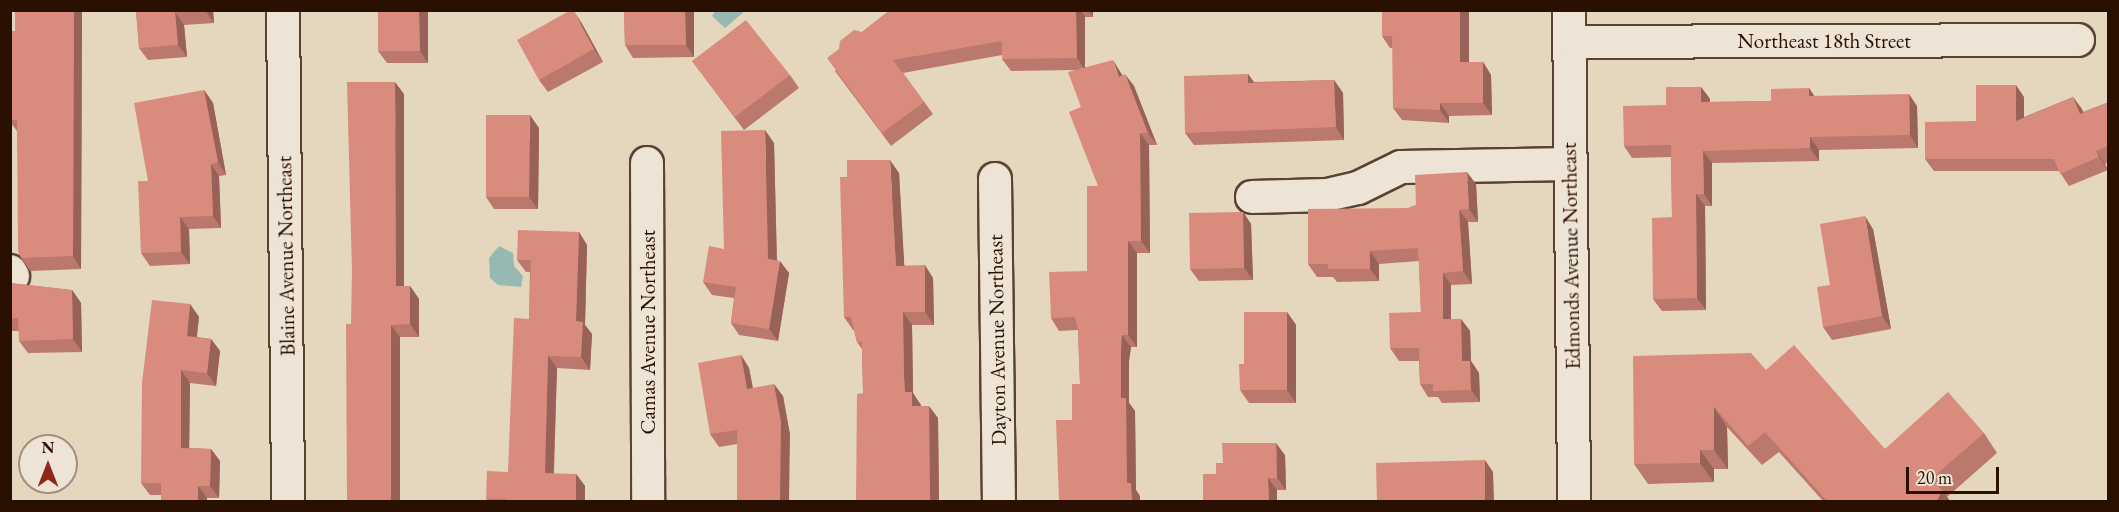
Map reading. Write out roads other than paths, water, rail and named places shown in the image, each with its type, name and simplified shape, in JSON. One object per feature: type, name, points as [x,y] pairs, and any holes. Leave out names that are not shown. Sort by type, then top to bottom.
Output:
[{"type":"street","name":"Blaine Avenue Northeast","points":[[284,10],[288,501]]},
{"type":"street","name":"Edmonds Avenue Northeast","points":[[1569,10],[1574,501]]},
{"type":"street","name":"Northeast 18th Street","points":[[1570,42],[2078,40]]},
{"type":"street","name":"Camas Avenue Northeast","points":[[647,163],[648,501]]},
{"type":"street","points":[[1252,197],[1327,195],[1358,188],[1401,167],[1570,164]]},
{"type":"street","name":"Dayton Avenue Northeast","points":[[995,179],[999,501]]},
{"type":"water","points":[[716,10],[745,11],[725,28],[712,16]]},
{"type":"water","points":[[499,246],[513,253],[514,266],[523,276],[521,287],[498,285],[490,278],[489,258]]}]
